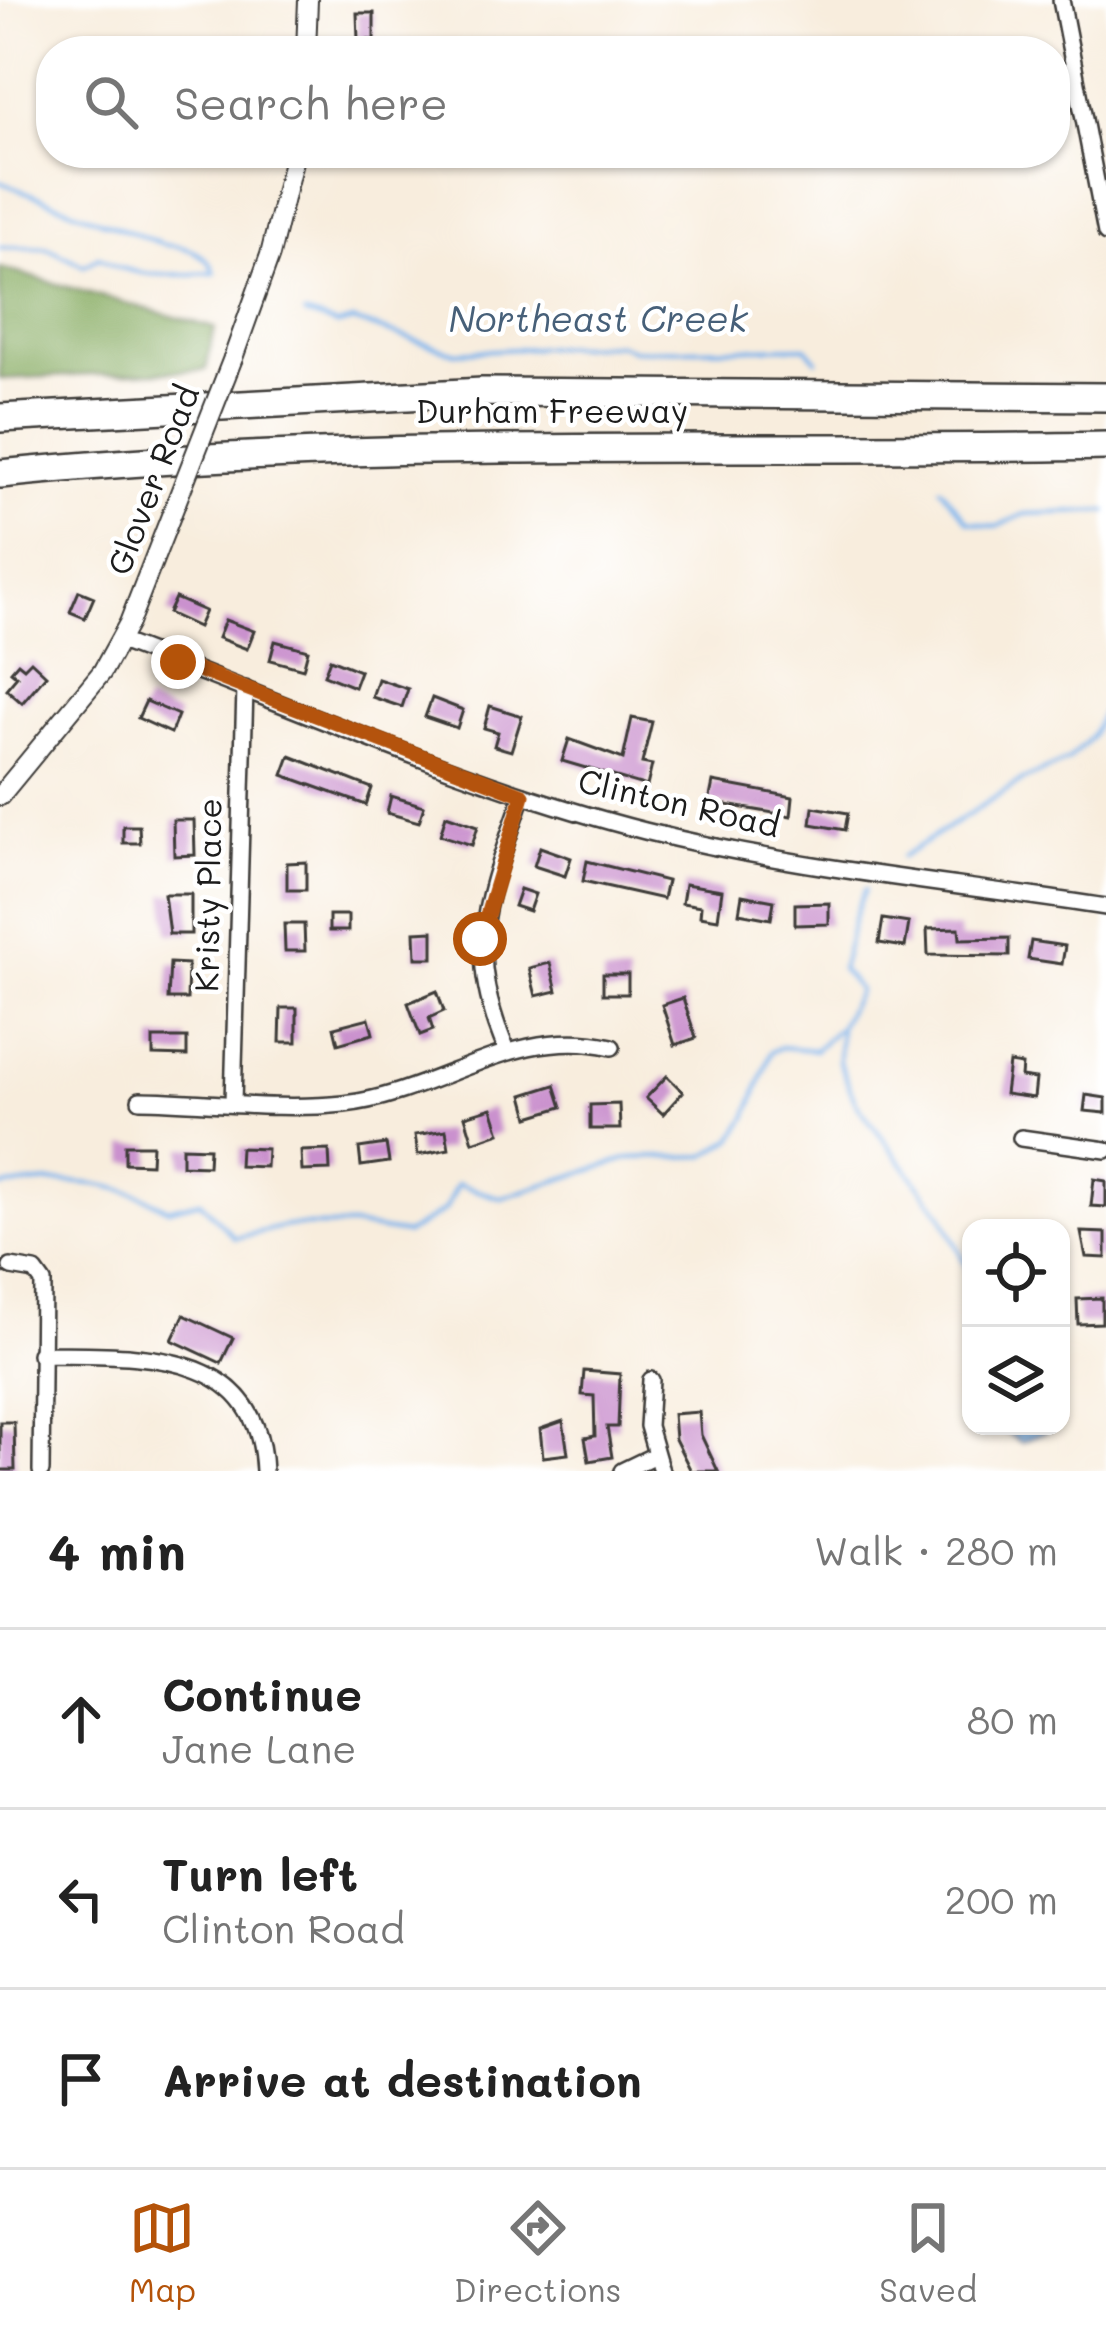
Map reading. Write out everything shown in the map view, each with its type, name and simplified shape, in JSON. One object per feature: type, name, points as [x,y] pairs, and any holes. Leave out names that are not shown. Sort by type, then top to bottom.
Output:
[{"type":"highway","name":"Durham Freeway","points":[[0,418],[482,392],[1106,397]]},
{"type":"highway","name":"Durham Freeway","points":[[0,474],[196,457],[426,447],[1106,446]]},
{"type":"street","points":[[307,36],[308,0]]},
{"type":"street","points":[[1061,0],[1069,36]]},
{"type":"street","points":[[1070,43],[1106,233]]},
{"type":"street","name":"Glover Road","points":[[0,796],[76,709],[120,640],[233,358],[270,256],[291,168]]},
{"type":"street","name":"Clinton Road","points":[[120,640],[523,795],[717,846],[1106,907]]},
{"type":"street","name":"Kristy Place","points":[[233,1102],[244,689]]},
{"type":"street","points":[[507,1052],[482,981],[479,951],[489,901],[523,795]]},
{"type":"street","points":[[140,1100],[346,1104],[417,1086],[507,1052],[570,1041],[612,1047]]},
{"type":"street","points":[[1022,1138],[1106,1150]]},
{"type":"street","points":[[11,1267],[35,1271],[43,1282],[41,1471]]},
{"type":"street","points":[[40,1354],[161,1359],[210,1374],[233,1392],[253,1420],[264,1471]]},
{"type":"street","points":[[622,1471],[657,1463],[648,1426],[651,1380]]},
{"type":"green space","points":[[0,268],[215,328],[206,370],[0,379]]},
{"type":"water","points":[[1010,1435],[1038,1435],[1021,1442]]},
{"type":"building","points":[[357,13],[374,13],[374,36],[358,36]]},
{"type":"building","points":[[79,591],[94,597],[85,618],[70,612]]},
{"type":"building","points":[[175,598],[205,611],[198,627],[168,613]]},
{"type":"building","points":[[225,620],[254,631],[247,649],[218,638]]},
{"type":"building","points":[[275,641],[308,650],[303,669],[270,660]]},
{"type":"building","points":[[330,659],[360,671],[354,687],[324,675]]},
{"type":"building","points":[[31,661],[46,675],[22,703],[6,689],[17,676],[11,671],[18,663],[24,668]]},
{"type":"building","points":[[378,679],[408,689],[402,707],[372,697]]},
{"type":"building","points":[[432,698],[463,710],[457,728],[425,717]]},
{"type":"building","points":[[146,701],[178,715],[171,733],[138,718]]},
{"type":"building","points":[[490,706],[522,716],[511,751],[494,746],[498,732],[484,728]]},
{"type":"building","points":[[632,718],[652,722],[642,763],[652,765],[647,786],[562,761],[569,739],[623,759]]},
{"type":"building","points":[[290,756],[372,788],[366,805],[283,775]]},
{"type":"building","points":[[713,782],[793,797],[791,816],[709,802]]},
{"type":"building","points":[[391,796],[424,806],[419,822],[387,813]]},
{"type":"building","points":[[813,807],[848,813],[845,830],[811,824]]},
{"type":"building","points":[[446,815],[478,826],[472,845],[440,835]]},
{"type":"building","points":[[173,820],[194,820],[195,855],[174,856]]},
{"type":"building","points":[[123,826],[139,826],[140,843],[123,843]]},
{"type":"building","points":[[540,847],[571,858],[565,876],[534,866]]},
{"type":"building","points":[[587,861],[667,881],[663,899],[583,881]]},
{"type":"building","points":[[306,862],[306,890],[287,890],[287,863]]},
{"type":"building","points":[[685,884],[722,890],[718,919],[700,916],[701,906],[682,903]]},
{"type":"building","points":[[520,889],[535,894],[529,911],[514,906]]},
{"type":"building","points":[[164,894],[191,894],[191,934],[169,934]]},
{"type":"building","points":[[742,895],[774,901],[771,919],[739,913]]},
{"type":"building","points":[[829,903],[829,924],[795,925],[795,904]]},
{"type":"building","points":[[329,915],[348,915],[348,931],[329,931]]},
{"type":"building","points":[[883,919],[909,923],[905,947],[879,943]]},
{"type":"building","points":[[284,924],[304,924],[305,951],[285,951]]},
{"type":"building","points":[[959,928],[960,939],[1009,938],[1009,956],[928,955],[927,929]]},
{"type":"building","points":[[433,931],[433,958],[416,958],[415,932]]},
{"type":"building","points":[[1031,941],[1065,946],[1062,964],[1028,959]]},
{"type":"building","points":[[170,963],[188,964],[187,999],[168,999]]},
{"type":"building","points":[[550,963],[557,991],[536,996],[529,968]]},
{"type":"building","points":[[603,974],[628,974],[628,994],[603,994]]},
{"type":"building","points":[[437,991],[444,1011],[429,1018],[433,1030],[420,1035],[408,1003]]},
{"type":"building","points":[[683,998],[696,1038],[675,1045],[662,1005]]},
{"type":"building","points":[[281,1008],[297,1008],[297,1042],[280,1042]]},
{"type":"building","points":[[369,1018],[373,1034],[338,1044],[334,1027]]},
{"type":"building","points":[[153,1038],[187,1038],[187,1056],[153,1055]]},
{"type":"building","points":[[1009,1063],[1022,1065],[1021,1077],[1036,1079],[1034,1098],[1005,1094]]},
{"type":"building","points":[[667,1076],[683,1092],[663,1114],[646,1098]]},
{"type":"building","points":[[555,1085],[562,1107],[529,1117],[523,1095]]},
{"type":"building","points":[[1086,1095],[1106,1098],[1106,1113],[1084,1111]]},
{"type":"building","points":[[619,1104],[620,1129],[590,1129],[590,1105]]},
{"type":"building","points":[[492,1108],[500,1133],[473,1142],[465,1116]]},
{"type":"building","points":[[446,1130],[449,1149],[418,1155],[415,1135]]},
{"type":"building","points":[[386,1144],[389,1162],[361,1166],[359,1148]]},
{"type":"building","points":[[125,1145],[152,1145],[151,1164],[125,1163]]},
{"type":"building","points":[[182,1147],[209,1148],[208,1166],[182,1165]]},
{"type":"building","points":[[240,1148],[267,1149],[266,1167],[239,1166]]},
{"type":"building","points":[[329,1150],[330,1170],[302,1171],[301,1151]]},
{"type":"building","points":[[1094,1179],[1106,1181],[1106,1207],[1091,1206]]},
{"type":"building","points":[[1081,1232],[1106,1233],[1106,1258],[1086,1257]]},
{"type":"building","points":[[1102,1298],[1102,1323],[1078,1324],[1077,1299]]},
{"type":"building","points":[[184,1315],[233,1338],[221,1363],[172,1340]]},
{"type":"building","points":[[584,1371],[620,1374],[618,1427],[607,1427],[612,1457],[589,1461],[585,1438],[595,1436],[594,1396],[582,1395]]},
{"type":"building","points":[[699,1412],[701,1435],[718,1471],[691,1471],[675,1439],[673,1414]]},
{"type":"building","points":[[563,1421],[568,1454],[543,1457],[540,1429]]},
{"type":"building","points":[[0,1422],[14,1422],[15,1470],[0,1470]]},
{"type":"waterway","name":"Northeast Creek","points":[[0,182],[194,252],[215,273],[141,273],[99,257],[84,266],[48,248],[0,247]]},
{"type":"waterway","points":[[304,314],[338,325],[353,321],[453,352],[619,344],[633,350],[806,347],[817,360]]},
{"type":"waterway","name":"Northeast Creek","points":[[941,488],[968,521],[996,527],[1025,514],[1106,511]]},
{"type":"waterway","points":[[902,857],[1023,780],[1068,760],[1091,737],[1106,705]]},
{"type":"waterway","points":[[0,1187],[87,1183],[128,1191],[168,1209],[200,1201],[235,1238],[286,1226],[357,1226],[406,1234],[445,1210],[457,1184],[501,1198],[630,1158],[705,1156],[733,1139],[747,1118],[771,1052],[781,1047],[815,1050],[840,1026],[859,990],[841,969],[865,890]]},
{"type":"waterway","points":[[840,1026],[839,1062],[856,1103],[942,1215],[962,1257]]},
{"type":"route","points":[[178,662],[523,795],[480,939]]}]
